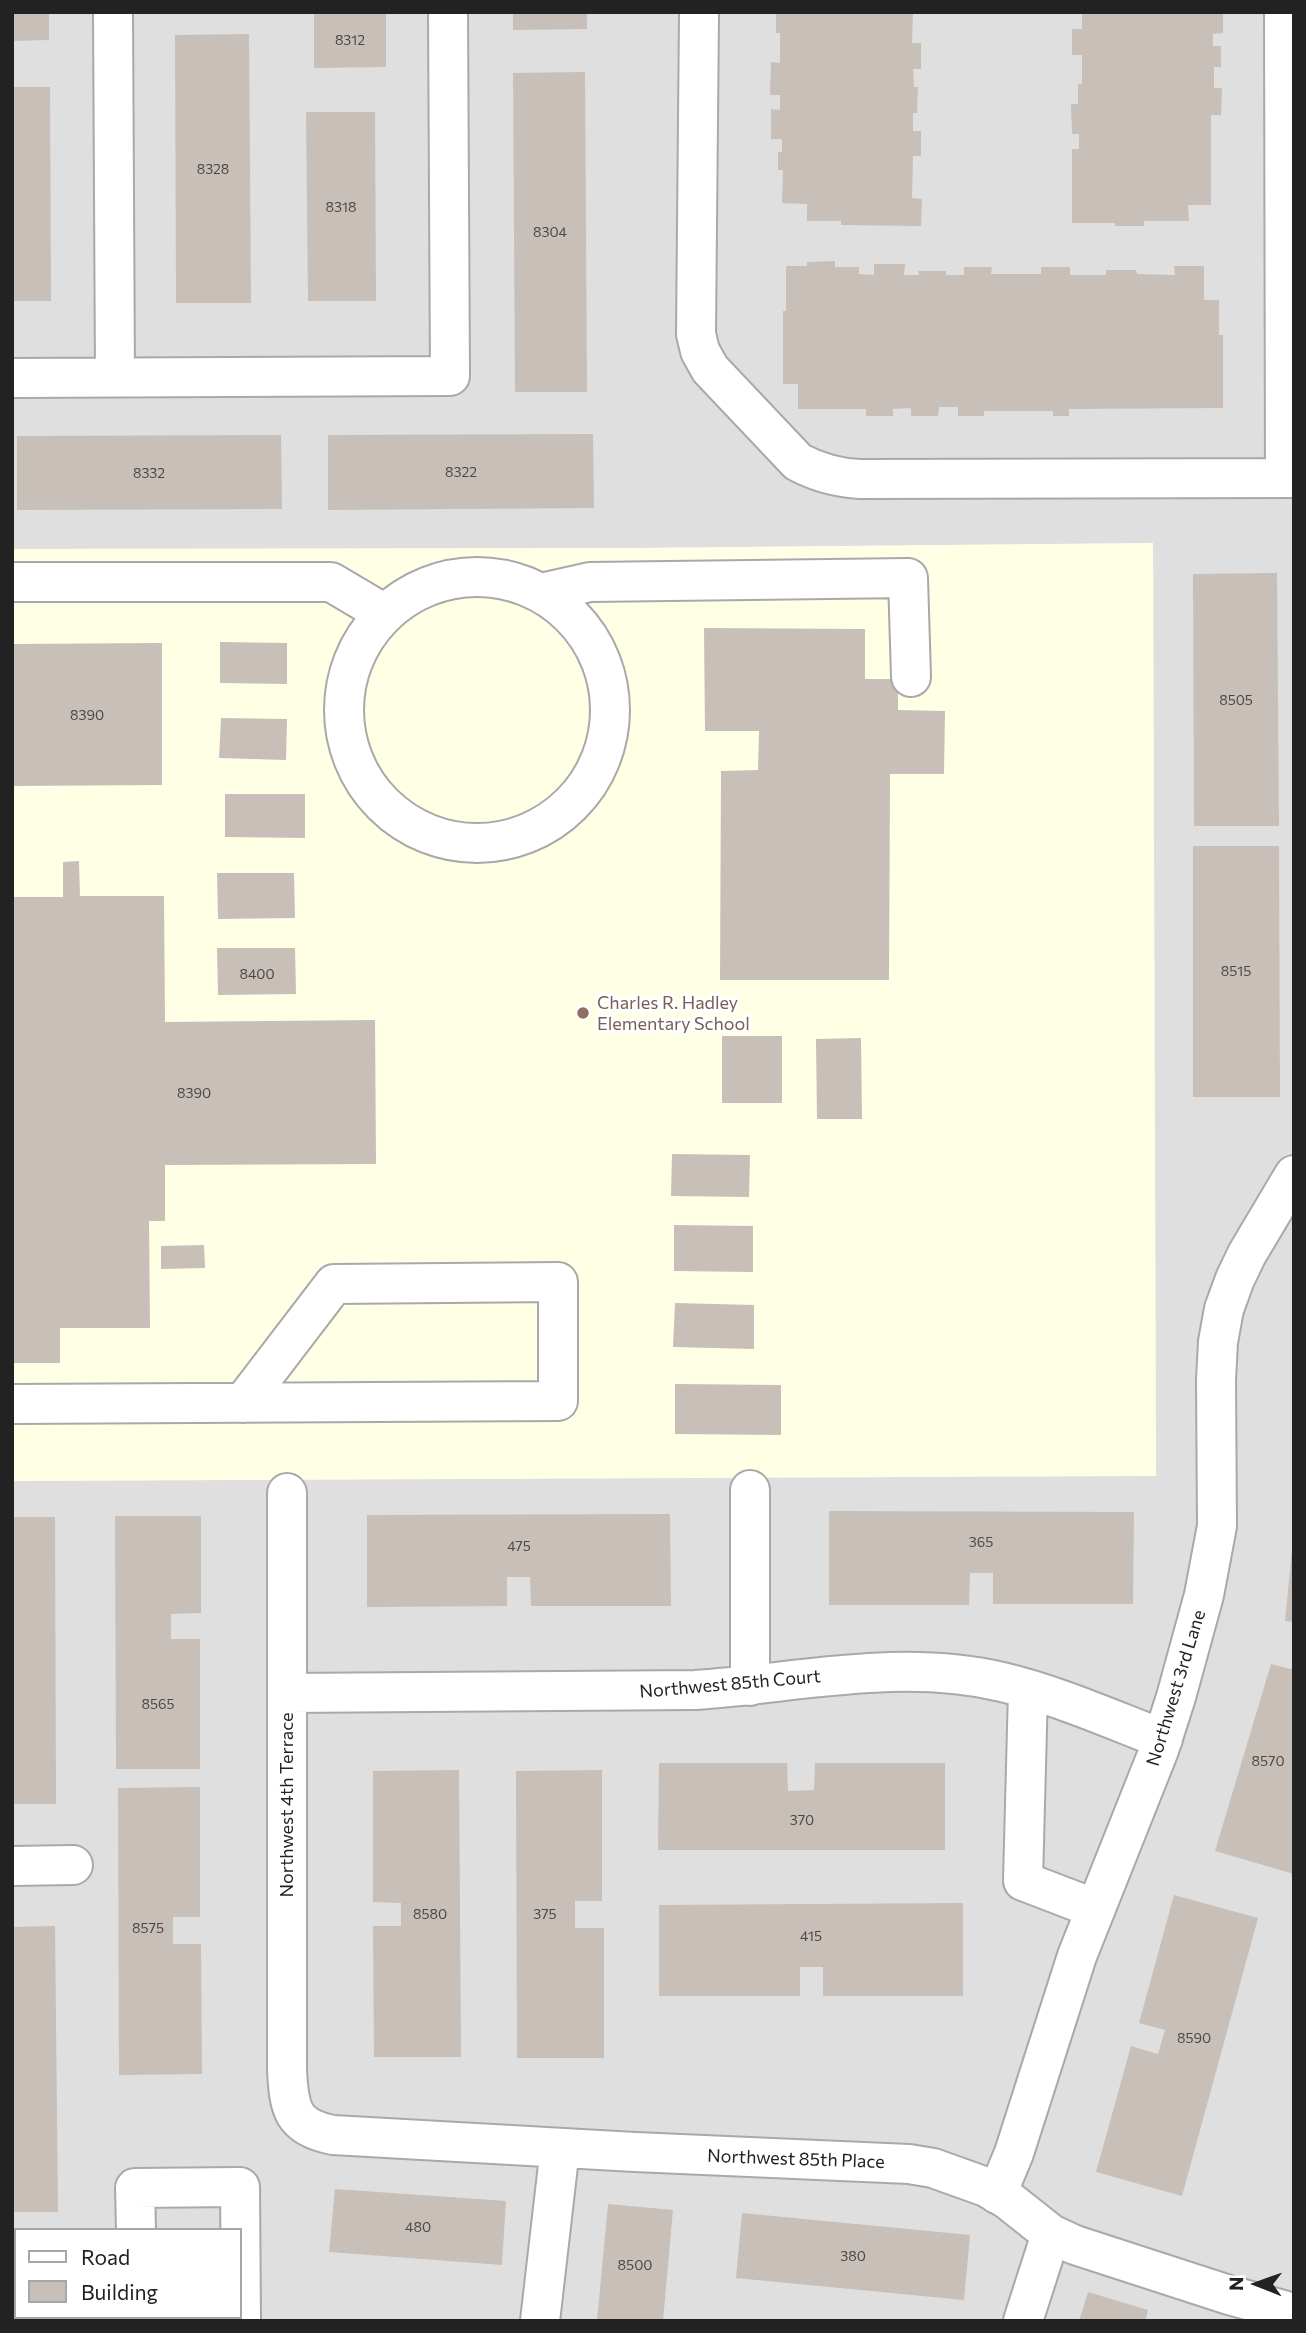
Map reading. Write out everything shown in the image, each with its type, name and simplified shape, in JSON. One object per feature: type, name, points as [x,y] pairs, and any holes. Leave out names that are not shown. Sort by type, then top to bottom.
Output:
[{"type":"street","points":[[113,12],[114,377]]},
{"type":"street","points":[[12,378],[450,376],[448,12]]},
{"type":"street","points":[[699,12],[696,334],[700,351],[710,369],[798,462],[837,478],[860,480],[1289,478],[1284,12]]},
{"type":"street","points":[[476,577],[509,580],[541,593],[568,613],[589,638],[603,669],[610,702],[608,735],[597,768],[579,796],[555,819],[526,835],[494,843],[460,843],[418,830],[399,819],[374,796],[357,768],[346,736],[344,702],[350,670],[363,640],[385,614],[412,594],[443,581],[476,577]]},
{"type":"street","points":[[541,593],[590,582],[908,578],[911,677]]},
{"type":"street","points":[[12,582],[331,582],[385,614]]},
{"type":"street","name":"Northwest 3rd Lane","points":[[997,2194],[1014,2153],[1077,1956],[1163,1739],[1204,1595],[1216,1537],[1219,1491],[1216,1380],[1218,1342],[1224,1309],[1247,1255],[1294,1175]]},
{"type":"street","points":[[12,1404],[243,1403],[558,1401],[558,1282],[334,1284],[243,1403]]},
{"type":"street","points":[[750,1490],[750,1686]]},
{"type":"street","name":"Northwest 4th Terrace","points":[[287,1493],[287,2070],[296,2116]]},
{"type":"street","name":"Northwest 85th Court","points":[[287,1693],[634,1692],[750,1686],[845,1674],[887,1672],[968,1676],[1028,1689],[1163,1739]]},
{"type":"street","points":[[1028,1689],[1023,1881],[1096,1909]]},
{"type":"street","points":[[12,1866],[73,1865]]},
{"type":"street","name":"Northwest 85th Place","points":[[296,2116],[306,2127],[333,2136],[909,2164],[961,2176],[997,2194],[1051,2234],[1074,2245],[1229,2295],[1287,2302]]},
{"type":"street","points":[[540,2321],[560,2148]]},
{"type":"street","points":[[136,2228],[135,2188],[240,2187],[241,2228]]},
{"type":"street","points":[[1023,2321],[1051,2234]]},
{"type":"shaded area","points":[[12,12],[1294,12],[1294,2321],[12,2321],[12,1481],[1156,1475],[1153,543],[637,548],[12,549]]},
{"type":"shaded area","name":"Charles R. Hadley Elementary School","points":[[1153,543],[1156,1476],[12,1481],[12,549],[637,548]]},
{"type":"building","points":[[12,12],[49,12],[49,40],[12,41]]},
{"type":"building","points":[[314,12],[386,12],[386,67],[314,68]]},
{"type":"building","points":[[513,12],[587,12],[587,29],[513,30]]},
{"type":"building","points":[[776,12],[913,12],[912,43],[921,43],[921,69],[913,69],[914,87],[918,87],[913,131],[921,131],[921,156],[913,156],[912,198],[922,199],[921,226],[841,225],[841,221],[807,221],[807,204],[782,203],[783,170],[778,170],[778,152],[782,152],[782,139],[771,139],[771,109],[780,110],[780,95],[770,95],[771,62],[780,63],[780,33],[776,33]]},
{"type":"building","points":[[1082,12],[1223,12],[1223,33],[1213,34],[1213,46],[1221,46],[1221,67],[1214,67],[1214,88],[1222,88],[1221,115],[1211,115],[1211,205],[1188,205],[1189,221],[1144,221],[1144,226],[1072,223],[1072,149],[1079,149],[1079,134],[1072,134],[1071,104],[1078,104],[1078,84],[1082,84],[1082,55],[1072,55],[1072,29],[1082,29]]},
{"type":"building","points":[[249,34],[251,303],[176,303],[175,35]]},
{"type":"building","points":[[585,72],[587,392],[515,392],[513,73]]},
{"type":"building","points":[[12,87],[50,87],[51,301],[12,301]]},
{"type":"building","points":[[306,112],[375,112],[376,301],[308,301]]},
{"type":"building","points":[[835,261],[835,267],[859,267],[859,274],[874,275],[874,264],[905,264],[904,275],[919,275],[918,271],[946,271],[946,275],[964,275],[964,267],[992,267],[991,274],[1041,274],[1041,267],[1070,267],[1070,275],[1106,275],[1106,270],[1136,270],[1137,274],[1175,275],[1174,266],[1204,266],[1204,300],[1219,300],[1219,335],[1223,335],[1223,408],[1069,409],[1069,416],[1053,416],[1053,411],[984,411],[984,416],[958,416],[958,407],[939,407],[938,416],[911,416],[911,408],[893,409],[893,416],[866,416],[866,409],[798,409],[798,384],[783,384],[786,266],[807,266],[807,262]]},
{"type":"building","points":[[593,434],[594,508],[328,510],[328,435]]},
{"type":"building","points":[[281,435],[282,509],[17,510],[17,436]]},
{"type":"building","points":[[1277,573],[1279,826],[1194,826],[1193,574]]},
{"type":"building","points":[[704,628],[865,629],[865,679],[898,679],[898,710],[945,711],[944,774],[890,774],[889,980],[720,980],[721,771],[758,770],[759,731],[705,731]]},
{"type":"building","points":[[220,642],[287,643],[287,684],[220,683]]},
{"type":"building","points":[[162,643],[162,785],[12,786],[12,644]]},
{"type":"building","points":[[221,718],[287,719],[286,760],[219,758]]},
{"type":"building","points":[[225,794],[305,794],[305,838],[225,837]]},
{"type":"building","points":[[1193,846],[1279,846],[1280,1097],[1193,1097]]},
{"type":"building","points":[[79,861],[80,896],[164,896],[165,1022],[375,1020],[376,1164],[165,1165],[165,1221],[149,1221],[150,1328],[60,1328],[60,1363],[12,1363],[12,897],[63,897],[63,862]]},
{"type":"building","points":[[217,873],[294,873],[295,918],[218,919]]},
{"type":"building","points":[[217,948],[295,948],[296,994],[218,995]]},
{"type":"building","points":[[722,1036],[782,1036],[782,1103],[722,1103]]},
{"type":"building","points":[[861,1038],[862,1119],[817,1119],[816,1039]]},
{"type":"building","points":[[672,1154],[750,1155],[749,1197],[671,1196]]},
{"type":"building","points":[[674,1225],[753,1226],[753,1272],[674,1271]]},
{"type":"building","points":[[204,1245],[205,1268],[161,1269],[161,1246]]},
{"type":"building","points":[[675,1303],[754,1305],[754,1349],[673,1347]]},
{"type":"building","points":[[675,1384],[781,1385],[781,1435],[675,1434]]},
{"type":"building","points":[[829,1511],[1134,1512],[1133,1604],[993,1604],[993,1573],[970,1573],[969,1605],[829,1605]]},
{"type":"building","points":[[670,1514],[671,1606],[531,1606],[530,1577],[507,1577],[507,1606],[367,1607],[367,1515]]},
{"type":"building","points":[[115,1516],[201,1516],[201,1613],[171,1614],[171,1639],[200,1639],[200,1769],[116,1769]]},
{"type":"building","points":[[12,1517],[55,1517],[56,1804],[12,1804]]},
{"type":"building","points":[[1294,1550],[1294,1622],[1285,1621]]},
{"type":"building","points":[[1271,1664],[1294,1670],[1294,1874],[1215,1851]]},
{"type":"building","points":[[659,1763],[787,1763],[788,1791],[814,1790],[815,1763],[945,1763],[945,1850],[658,1850]]},
{"type":"building","points":[[459,1770],[461,2057],[374,2057],[373,1926],[401,1926],[401,1903],[373,1902],[373,1771]]},
{"type":"building","points":[[602,1770],[602,1901],[575,1901],[575,1928],[604,1928],[604,2058],[517,2058],[516,1771]]},
{"type":"building","points":[[200,1787],[200,1917],[173,1917],[173,1944],[201,1944],[202,2074],[119,2075],[118,1788]]},
{"type":"building","points":[[1174,1895],[1258,1918],[1182,2196],[1096,2172],[1131,2046],[1158,2054],[1165,2030],[1139,2023]]},
{"type":"building","points":[[963,1903],[963,1996],[823,1996],[823,1967],[800,1967],[800,1996],[659,1996],[659,1905]]},
{"type":"building","points":[[55,1926],[58,2212],[12,2212],[12,1927]]},
{"type":"building","points":[[335,2189],[506,2201],[502,2265],[329,2252]]},
{"type":"building","points":[[608,2204],[673,2210],[663,2321],[597,2321]]},
{"type":"building","points":[[742,2213],[970,2235],[964,2300],[736,2278]]},
{"type":"building","points":[[1088,2292],[1148,2310],[1145,2321],[1079,2321]]},
{"type":"place","name":"Charles R. Hadley Elementary School","points":[[583,1013]]}]
